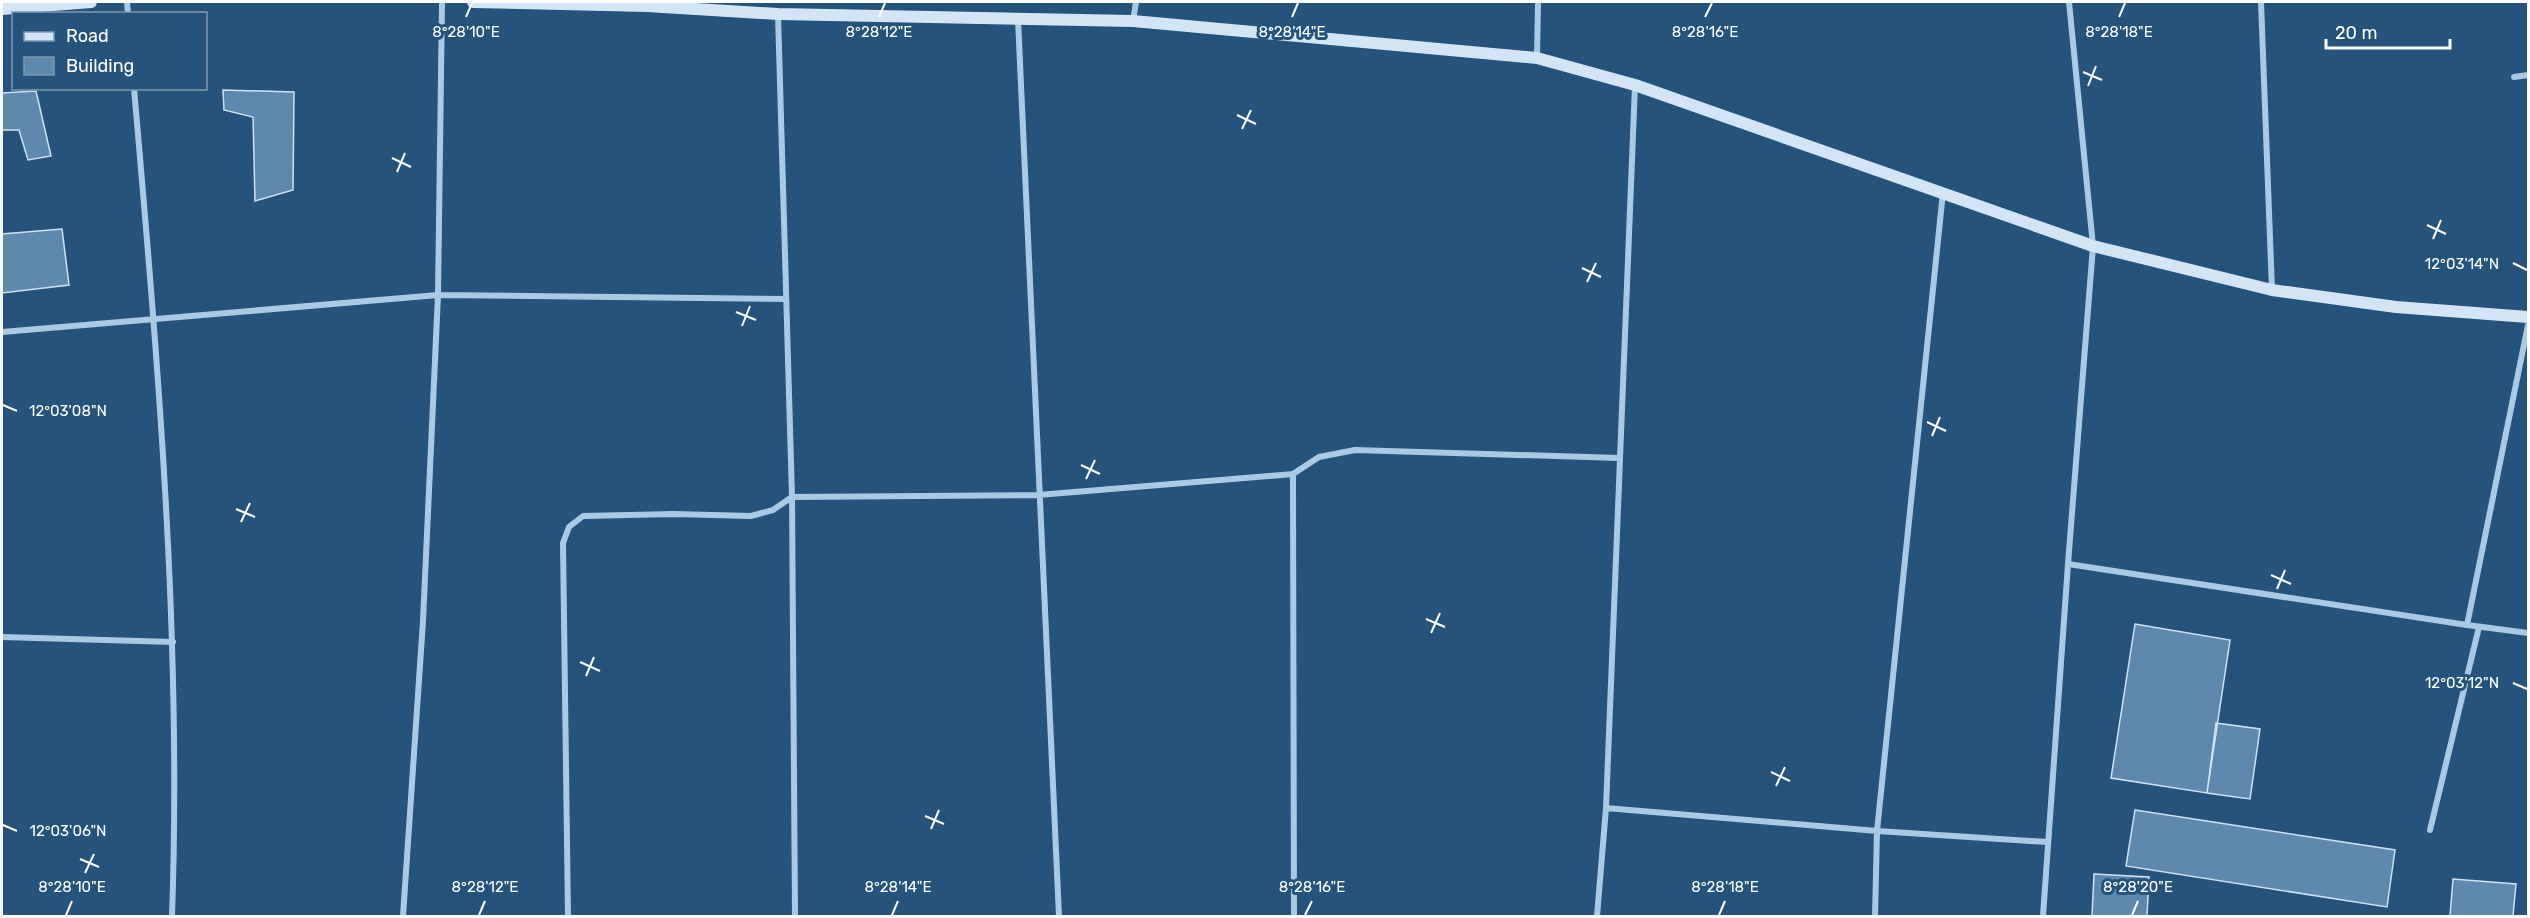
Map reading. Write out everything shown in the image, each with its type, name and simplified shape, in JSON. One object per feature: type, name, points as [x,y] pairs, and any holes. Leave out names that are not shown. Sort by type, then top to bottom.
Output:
[{"type":"street","points":[[2,9],[91,2]]},
{"type":"street","points":[[404,916],[423,621],[438,295],[442,2]]},
{"type":"street","points":[[473,2],[647,4],[778,14],[1133,21],[1537,58],[1635,85],[2093,246],[2272,290],[2396,307],[2529,317]]},
{"type":"street","points":[[1133,21],[1136,2]]},
{"type":"street","points":[[1537,58],[1538,2]]},
{"type":"street","points":[[2043,916],[2093,246],[2069,2]]},
{"type":"street","points":[[2260,2],[2272,290]]},
{"type":"street","points":[[778,14],[792,497],[795,916]]},
{"type":"street","points":[[1018,19],[1059,916]]},
{"type":"street","points":[[2514,77],[2529,75]]},
{"type":"street","points":[[1597,916],[1606,808],[1635,85]]},
{"type":"street","points":[[134,90],[154,318],[173,642],[175,827],[172,916]]},
{"type":"street","points":[[1875,916],[1877,831],[1943,192]]},
{"type":"street","points":[[2,332],[438,295],[786,299]]},
{"type":"street","points":[[2467,625],[2529,325]]},
{"type":"street","points":[[568,916],[563,543],[569,527],[583,516],[674,514],[751,516],[773,510],[792,497],[1038,495],[1293,474],[1319,457],[1355,450],[1619,458]]},
{"type":"street","points":[[1293,474],[1294,916]]},
{"type":"street","points":[[2068,564],[2529,633]]},
{"type":"street","points":[[2430,830],[2479,627]]},
{"type":"street","points":[[2,637],[173,642]]},
{"type":"street","points":[[1606,808],[1877,831],[2048,842]]},
{"type":"building","points":[[223,90],[294,92],[293,190],[255,201],[253,117],[224,110]]},
{"type":"building","points":[[36,91],[51,156],[28,160],[19,130],[2,130],[2,93]]},
{"type":"building","points":[[62,229],[69,285],[2,293],[2,234]]},
{"type":"building","points":[[2135,624],[2230,640],[2207,793],[2111,778]]},
{"type":"building","points":[[2216,723],[2260,729],[2250,799],[2207,793]]},
{"type":"building","points":[[2135,810],[2395,850],[2387,907],[2126,866]]},
{"type":"building","points":[[2094,874],[2149,877],[2147,916],[2092,916]]},
{"type":"building","points":[[2453,879],[2516,884],[2513,916],[2450,916]]}]
